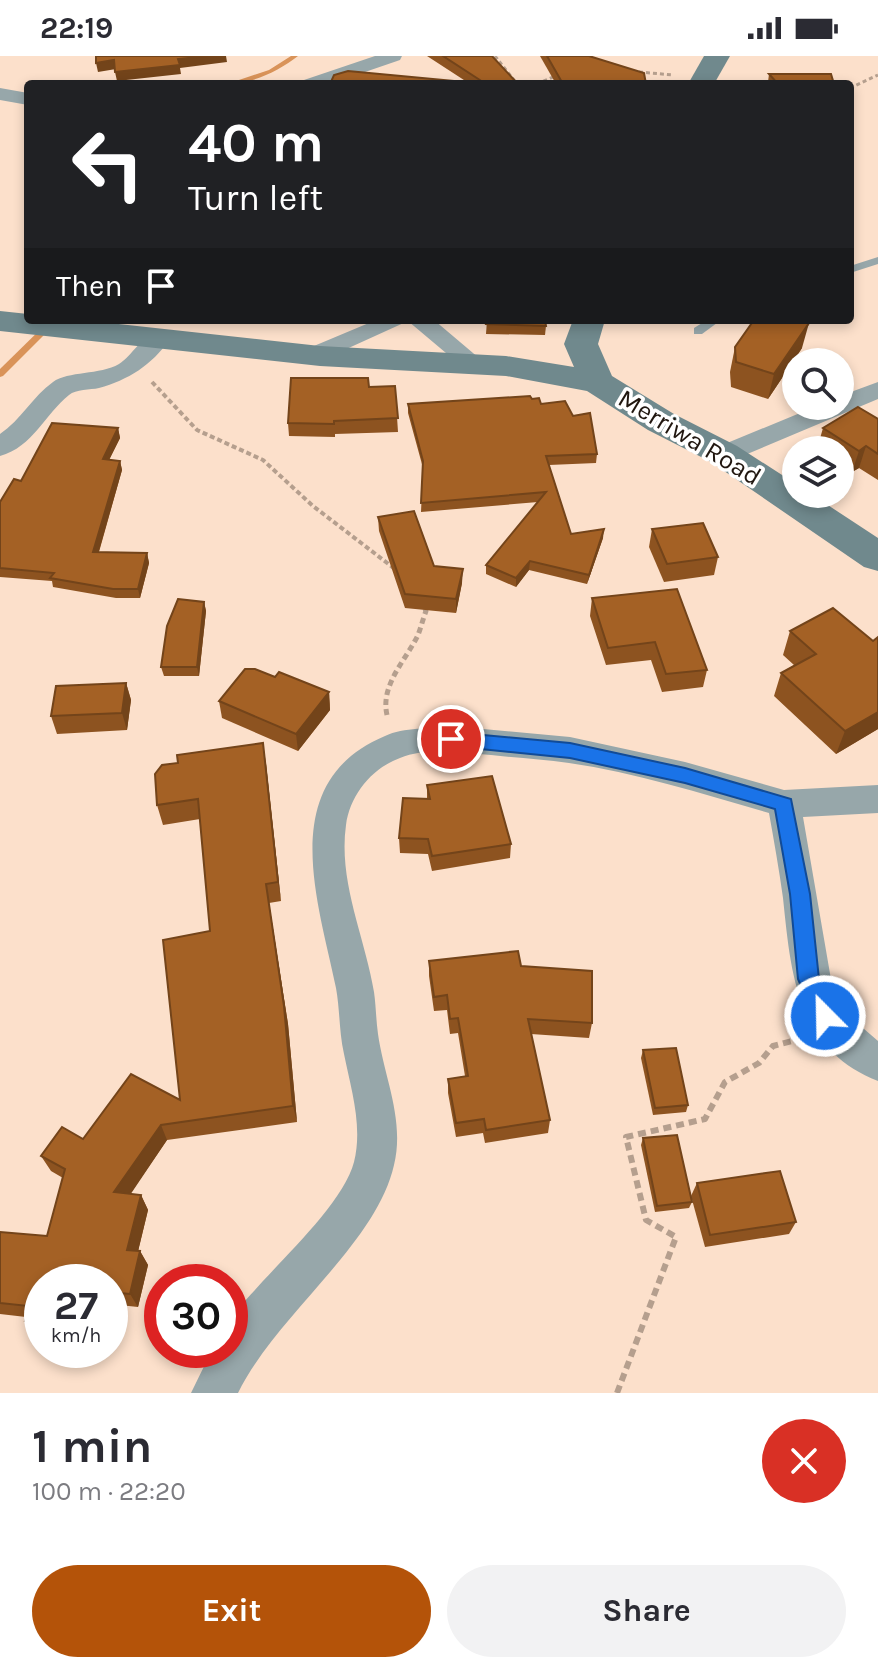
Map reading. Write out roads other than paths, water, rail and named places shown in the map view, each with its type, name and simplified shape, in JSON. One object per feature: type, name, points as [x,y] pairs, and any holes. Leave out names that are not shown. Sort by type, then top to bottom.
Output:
[{"type":"street","points":[[323,80],[393,56]]},
{"type":"street","points":[[0,94],[24,98]]},
{"type":"street","points":[[0,321],[24,323]]},
{"type":"street","points":[[41,324],[110,329],[157,340],[311,356],[490,365],[597,382]]},
{"type":"street","points":[[311,356],[387,324]]},
{"type":"street","points":[[425,324],[490,365],[547,354],[585,329]]},
{"type":"street","name":"Merriwa Road","points":[[585,329],[597,382],[661,422],[724,454],[878,557]]},
{"type":"street","points":[[0,447],[25,429],[63,386],[108,377],[133,365],[157,340]]},
{"type":"street","points":[[724,454],[878,390]]},
{"type":"street","points":[[214,1393],[230,1361],[262,1315],[353,1210],[374,1165],[377,1120],[359,1036],[355,990],[340,935],[330,878],[329,825],[341,791],[358,767],[395,745],[451,739],[570,750],[685,775],[784,804],[878,799]]},
{"type":"street","points":[[784,804],[800,894],[809,979],[825,1016],[837,1033],[878,1063]]},
{"type":"lane","points":[[854,269],[878,260]]},
{"type":"lane","points":[[698,331],[709,324]]},
{"type":"waterway","points":[[243,80],[271,71],[295,56]]},
{"type":"waterway","points":[[0,374],[51,324]]}]
